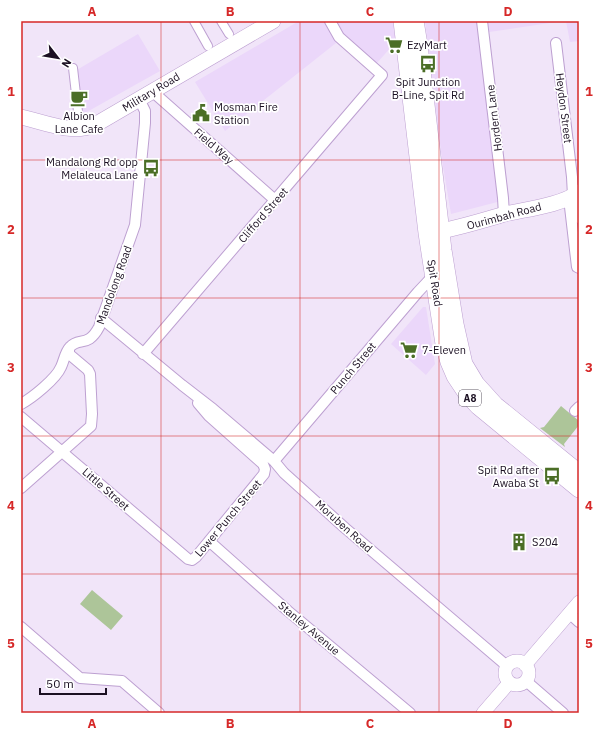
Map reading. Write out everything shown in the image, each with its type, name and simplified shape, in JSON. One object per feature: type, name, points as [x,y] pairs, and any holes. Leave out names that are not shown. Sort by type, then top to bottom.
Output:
[{"type":"highway","name":"Spit Road","points":[[402,21],[434,232],[464,364],[476,384],[495,405],[579,473]]},
{"type":"highway","name":"Spit Road","points":[[415,21],[419,45],[434,232],[433,276],[444,344],[449,362],[455,376],[466,394],[478,406],[579,489]]},
{"type":"main road","name":"Military Road","points":[[21,117],[70,129],[80,129],[93,126],[273,21]]},
{"type":"main road","name":"Ourimbah Road","points":[[434,232],[455,229],[565,200],[576,194]]},
{"type":"street","points":[[194,21],[208,46]]},
{"type":"street","points":[[221,21],[229,34]]},
{"type":"street","name":"Clifford Street","points":[[143,354],[382,75],[343,41],[330,21]]},
{"type":"street","name":"Hordern Lane","points":[[482,21],[504,215]]},
{"type":"street","name":"Heydon Street","points":[[556,43],[572,177],[579,218]]},
{"type":"street","points":[[73,68],[80,129]]},
{"type":"street","name":"Field Way","points":[[146,96],[275,200]]},
{"type":"street","name":"Mandolong Road","points":[[68,349],[71,346],[86,341],[93,336],[99,327],[101,318],[125,257],[135,225],[145,124],[146,96]]},
{"type":"street","name":"Heydon Street","points":[[576,194],[570,207],[577,267],[579,268]]},
{"type":"street","name":"Punch Street","points":[[274,461],[433,276]]},
{"type":"street","name":"Moruben Road","points":[[101,318],[143,354],[213,409],[274,461],[284,473],[344,528],[507,666]]},
{"type":"street","points":[[21,404],[47,384],[61,368],[68,349]]},
{"type":"street","points":[[21,488],[88,430],[92,422],[90,374],[88,370],[69,354],[68,349]]},
{"type":"street","name":"Moruben Road","points":[[182,385],[209,416],[263,464],[265,469],[264,474]]},
{"type":"street","name":"Little Street","points":[[21,417],[63,451],[188,559],[192,560]]},
{"type":"street","name":"Lower Punch Street","points":[[192,560],[264,474]]},
{"type":"street","name":"Stanley Avenue","points":[[209,541],[288,611],[410,713]]},
{"type":"street","points":[[526,665],[574,618],[579,602]]},
{"type":"street","points":[[21,627],[80,678],[122,681],[159,713]]},
{"type":"street","points":[[515,661],[523,662],[529,671],[526,681],[519,685],[510,683],[505,677],[507,666],[515,661]]},
{"type":"street","points":[[526,681],[563,713]]},
{"type":"street","points":[[483,713],[510,683]]},
{"type":"shaded area","points":[[299,21],[324,21],[336,43],[225,131],[195,82]]},
{"type":"shaded area","points":[[333,21],[393,21],[395,37],[393,45],[376,64],[343,38]]},
{"type":"shaded area","points":[[425,21],[563,21],[489,32],[509,199],[451,214],[442,160]]},
{"type":"shaded area","points":[[566,21],[579,21],[579,41],[570,42]]},
{"type":"shaded area","points":[[138,34],[160,71],[85,113],[81,112],[75,71]]},
{"type":"shaded area","name":"7-Eleven","points":[[423,307],[426,307],[435,364],[426,375],[391,344]]},
{"type":"green space","points":[[561,406],[579,421],[579,425],[564,444],[565,447],[540,428],[544,427]]},
{"type":"green space","points":[[92,590],[123,616],[111,630],[80,604]]},
{"type":"place","name":"EzyMart","points":[[394,45]]},
{"type":"place","name":"Spit Junction B-Line, Spit Rd","points":[[428,64]]},
{"type":"place","name":"Albion Lane Cafe","points":[[79,98]]},
{"type":"place","name":"Mosman Fire Station","points":[[201,113]]},
{"type":"place","name":"Mandalong Rd opp Melaleuca Lane","points":[[151,168]]},
{"type":"place","name":"7-Eleven","points":[[409,350]]},
{"type":"place","name":"Spit Rd after Awaba St","points":[[552,476]]},
{"type":"place","name":"S204","points":[[519,542]]}]
